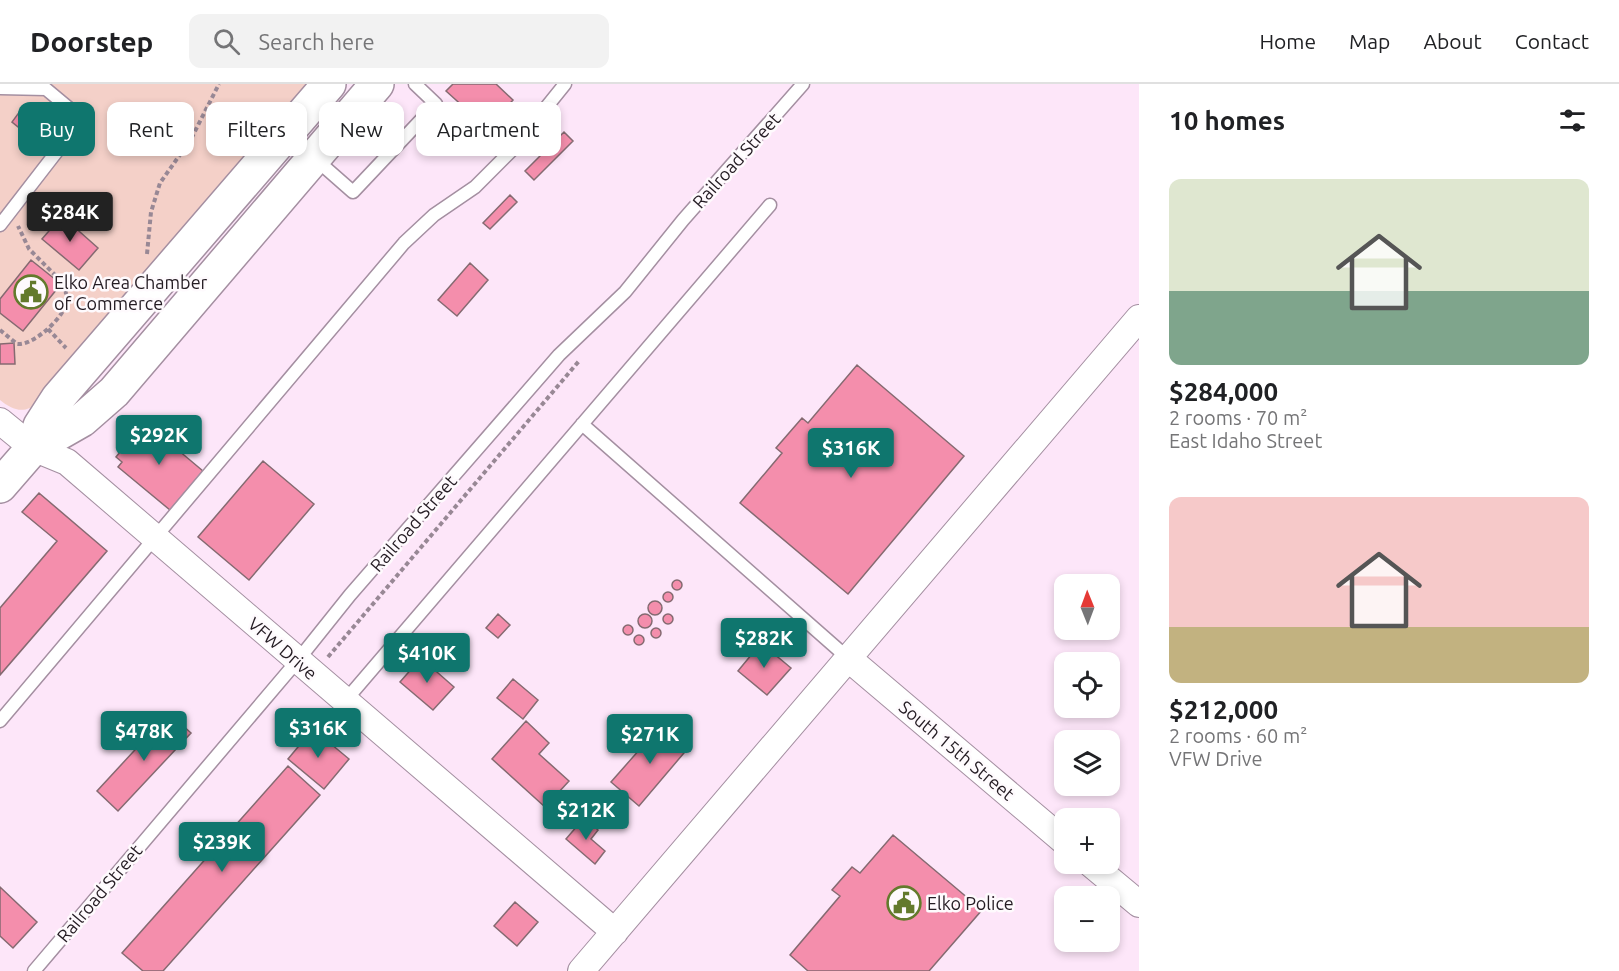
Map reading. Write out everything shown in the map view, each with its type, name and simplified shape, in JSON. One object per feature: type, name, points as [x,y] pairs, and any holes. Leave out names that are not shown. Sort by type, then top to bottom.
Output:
[{"type":"main road","points":[[307,109],[329,84]]},
{"type":"main road","points":[[0,486],[33,448],[82,420],[114,392],[377,84]]},
{"type":"main road","points":[[33,448],[40,426],[58,398],[266,156]]},
{"type":"street","points":[[581,971],[1139,318]]},
{"type":"street","name":"VFW Drive","points":[[0,421],[33,448],[67,462],[615,932]]},
{"type":"street","name":"South 15th Street","points":[[849,659],[1054,833]]},
{"type":"street","points":[[1103,874],[1139,904]]},
{"type":"lane","points":[[307,151],[353,192],[436,104],[415,84]]},
{"type":"lane","points":[[0,721],[404,243],[434,215],[475,188],[511,151],[561,88],[548,84]]},
{"type":"lane","name":"Railroad Street","points":[[34,971],[306,667],[350,595],[559,355],[625,292],[683,219],[803,84]]},
{"type":"lane","points":[[0,88],[46,89],[82,119],[4,220]]},
{"type":"lane","points":[[345,701],[770,205]]},
{"type":"lane","points":[[582,424],[849,659]]},
{"type":"path","points":[[148,261],[146,250],[151,212],[160,183],[190,139],[219,84]]},
{"type":"path","points":[[0,330],[13,342],[22,345],[48,329],[64,309],[65,285],[29,249],[20,228],[4,220]]},
{"type":"path","points":[[48,329],[68,349]]},
{"type":"path","points":[[306,667],[587,352]]},
{"type":"shaded area","points":[[0,84],[312,84],[296,102],[206,102],[206,156],[250,156],[38,402],[28,409],[19,410],[0,400]]},
{"type":"building","points":[[453,84],[496,84],[513,100],[511,102],[458,102],[446,91]]},
{"type":"building","points":[[18,114],[18,127],[12,122]]},
{"type":"building","points":[[564,132],[573,141],[561,153],[561,135]]},
{"type":"building","points":[[540,156],[558,156],[534,180],[525,171]]},
{"type":"building","points":[[510,195],[517,202],[490,229],[483,223]]},
{"type":"building","points":[[62,216],[98,248],[79,270],[42,239]]},
{"type":"building","name":"Elko Area Chamber of Commerce","points":[[31,260],[61,284],[23,331],[0,313],[0,299]]},
{"type":"building","points":[[470,263],[488,280],[457,316],[438,300]]},
{"type":"building","points":[[14,343],[15,364],[0,364],[0,344]]},
{"type":"building","points":[[857,365],[964,456],[848,594],[740,503],[782,453],[776,448],[802,418],[808,423]]},
{"type":"building","points":[[143,424],[161,440],[166,435],[172,440],[176,434],[185,442],[178,450],[203,471],[170,510],[118,467],[122,462],[116,457]]},
{"type":"building","points":[[263,461],[314,504],[249,580],[198,537]]},
{"type":"building","points":[[39,493],[107,551],[0,675],[0,608],[57,541],[22,512]]},
{"type":"building","points":[[677,580],[682,585],[677,590],[672,585]]},
{"type":"building","points":[[668,592],[672,593],[672,601],[668,602],[664,601],[663,597],[664,593]]},
{"type":"building","points":[[652,601],[658,601],[662,608],[658,615],[652,615],[648,611],[648,605]]},
{"type":"building","points":[[498,614],[510,625],[498,638],[486,628]]},
{"type":"building","points":[[642,614],[648,614],[652,621],[648,628],[642,628],[638,624],[638,618]]},
{"type":"building","points":[[668,614],[672,615],[672,623],[668,624],[664,623],[663,619],[664,615]]},
{"type":"building","points":[[628,625],[633,630],[628,635],[623,630]]},
{"type":"building","points":[[656,628],[660,629],[660,637],[656,638],[652,637],[651,633],[652,629]]},
{"type":"building","points":[[639,635],[644,640],[639,645],[634,640]]},
{"type":"building","points":[[761,643],[791,668],[767,695],[738,671]]},
{"type":"building","points":[[421,658],[454,687],[433,710],[400,682]]},
{"type":"building","points":[[513,679],[538,700],[523,719],[497,698]]},
{"type":"building","points":[[169,713],[191,733],[118,811],[97,791]]},
{"type":"building","points":[[526,721],[549,743],[539,754],[569,781],[545,807],[492,759]]},
{"type":"building","points":[[662,724],[689,747],[639,806],[611,782]]},
{"type":"building","points":[[313,729],[349,759],[324,789],[288,759]]},
{"type":"building","points":[[288,766],[320,795],[163,971],[143,971],[122,953]]},
{"type":"building","points":[[584,818],[598,830],[591,839],[605,851],[595,864],[566,839]]},
{"type":"building","name":"Elko Police","points":[[893,835],[982,910],[929,971],[808,971],[790,955],[840,896],[832,890],[852,867],[860,873]]},
{"type":"building","points":[[0,887],[37,922],[13,948],[0,936]]},
{"type":"building","points":[[515,902],[538,922],[517,946],[494,926]]},
{"type":"place","name":"Elko Area Chamber of Commerce","points":[[31,292]]},
{"type":"place","name":"Elko Police","points":[[904,903]]}]
